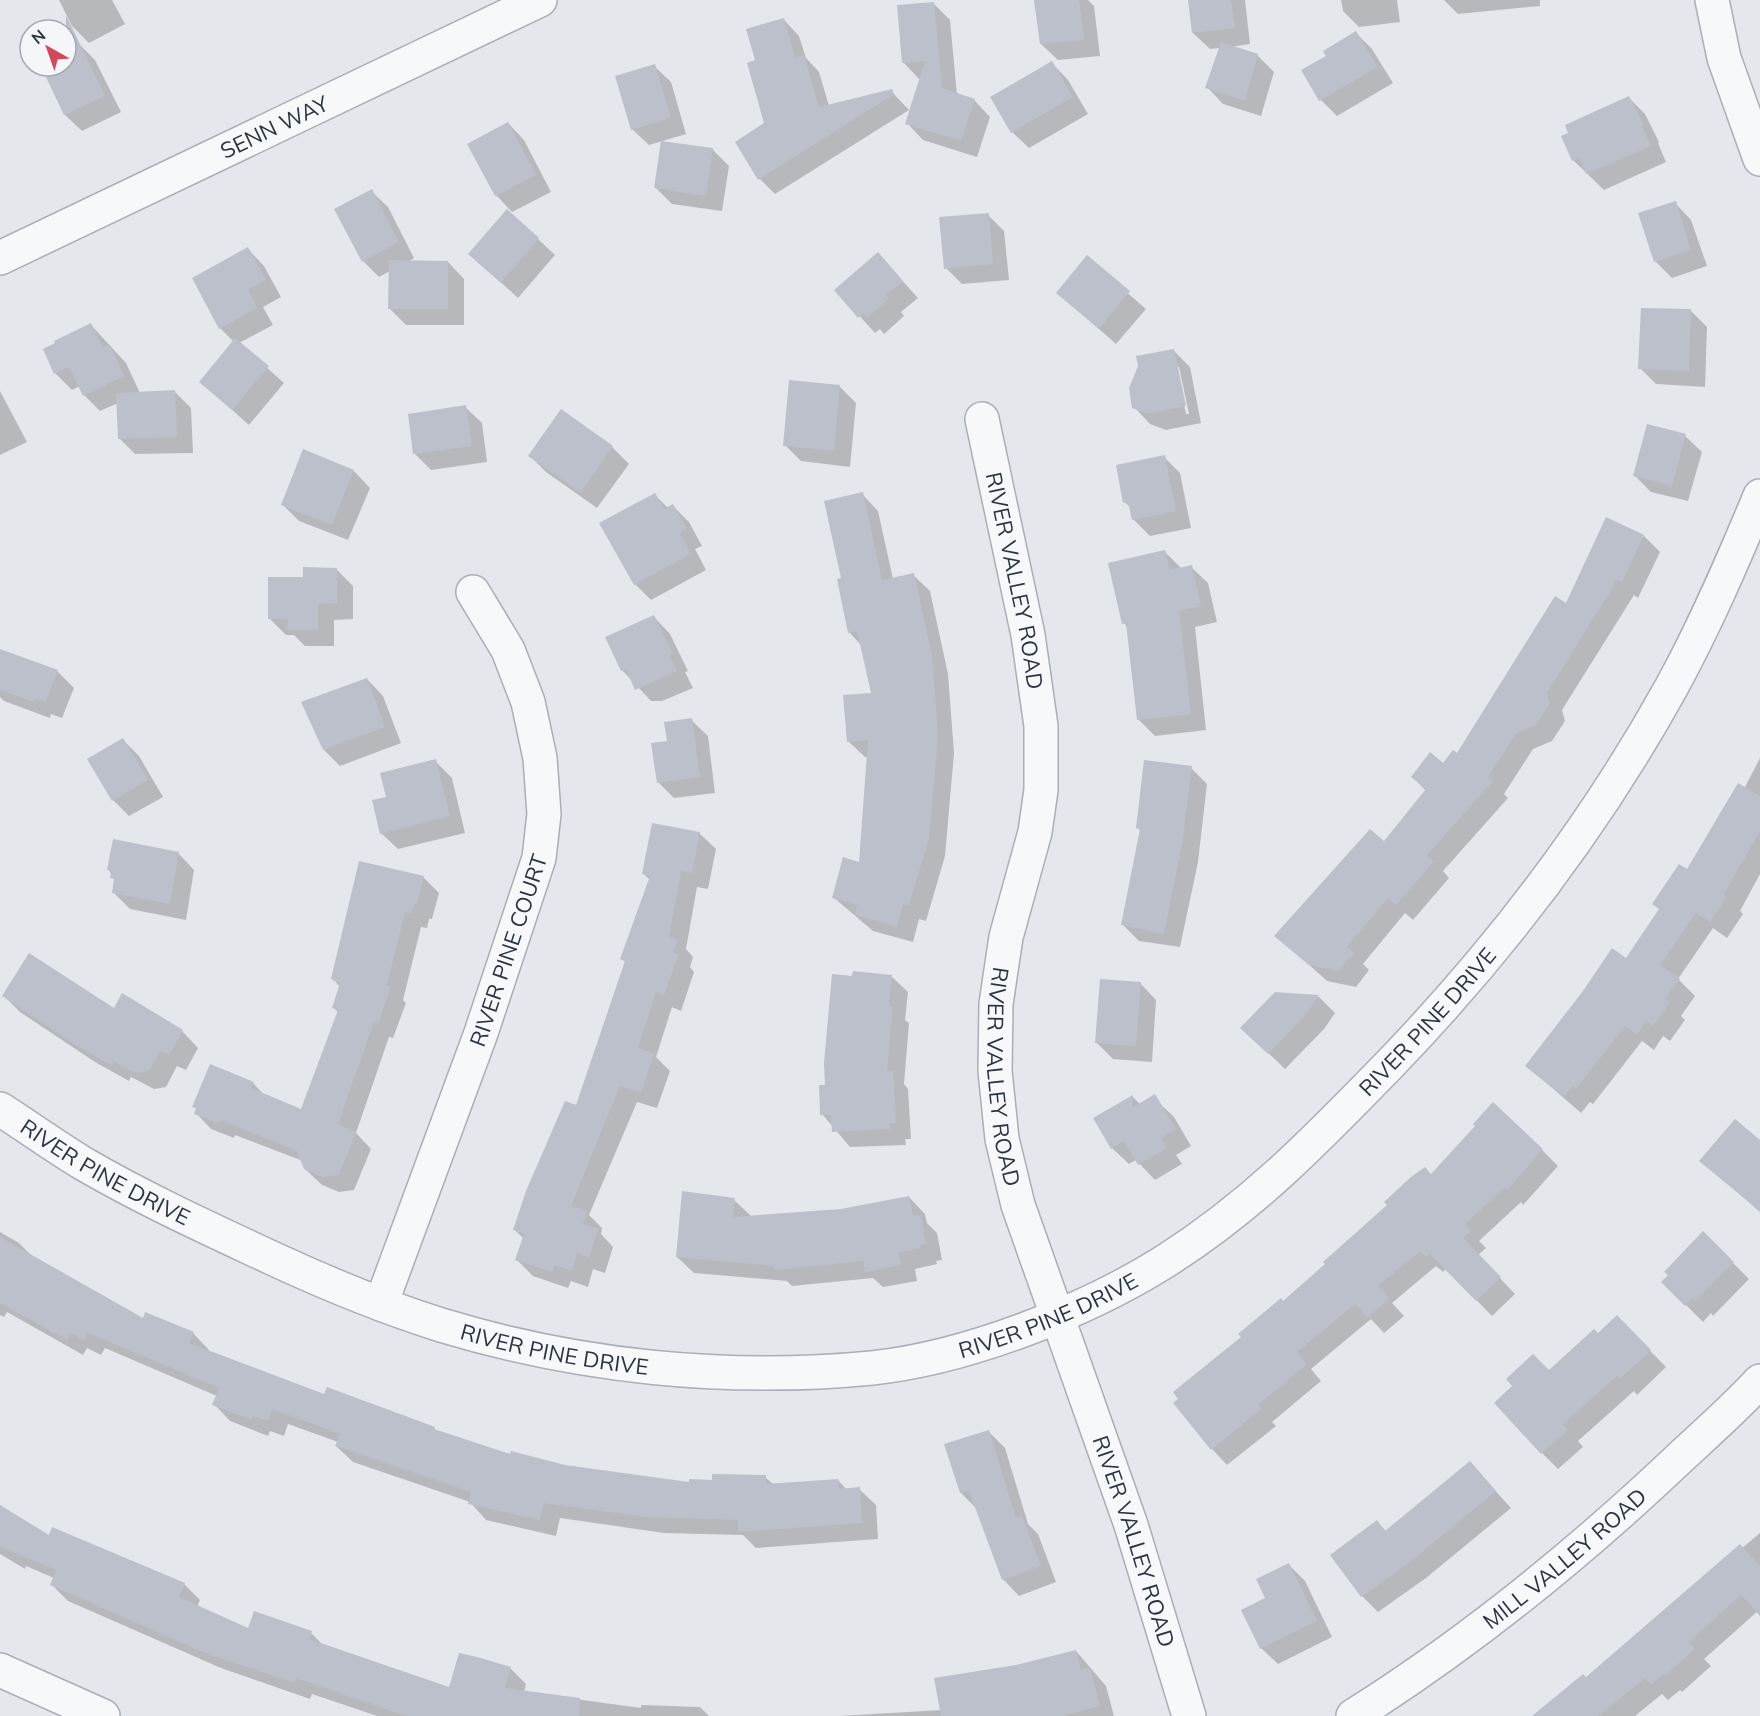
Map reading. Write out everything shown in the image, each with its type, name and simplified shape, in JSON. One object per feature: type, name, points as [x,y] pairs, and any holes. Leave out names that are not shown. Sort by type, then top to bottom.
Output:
[{"type":"street","name":"SENN WAY","points":[[3,250],[540,0]]},
{"type":"street","points":[[1712,0],[1724,58],[1760,159]]},
{"type":"street","name":"RIVER VALLEY ROAD","points":[[982,419],[1026,624],[1041,726],[1041,790],[1035,832],[1006,937],[996,1004],[995,1071],[1002,1139],[1018,1205],[1131,1525],[1189,1716]]},
{"type":"street","name":"RIVER PINE DRIVE","points":[[0,1109],[83,1163],[179,1215],[314,1277],[439,1324],[513,1344],[588,1359],[702,1372],[779,1373],[874,1368],[985,1342],[1058,1316],[1105,1295],[1162,1263],[1229,1218],[1291,1166],[1408,1046],[1486,958],[1558,865],[1598,807],[1671,687],[1724,582],[1760,496]]},
{"type":"street","name":"RIVER PINE COURT","points":[[381,1304],[481,1033],[539,858],[544,814],[540,758],[528,702],[508,650],[473,592]]},
{"type":"street","name":"MILL VALLEY ROAD","points":[[1353,1716],[1415,1677],[1507,1608],[1630,1506],[1760,1381]]},
{"type":"street","points":[[0,1670],[103,1716]]},
{"type":"building","points":[[1034,0],[1079,0],[1084,40],[1040,44]]},
{"type":"building","points":[[1188,0],[1231,0],[1235,28],[1192,33]]},
{"type":"building","points":[[934,2],[942,88],[975,99],[961,141],[905,124],[925,61],[902,63],[897,5]]},
{"type":"building","points":[[784,18],[795,57],[804,55],[819,107],[892,89],[894,94],[758,180],[735,142],[764,123],[747,63],[755,60],[746,29]]},
{"type":"building","points":[[1356,31],[1378,67],[1319,101],[1301,70],[1326,56],[1323,51]]},
{"type":"building","points":[[78,40],[105,96],[64,115],[46,78],[78,78]]},
{"type":"building","points":[[1221,42],[1258,54],[1245,101],[1205,88]]},
{"type":"building","points":[[1052,61],[1073,97],[1011,133],[990,97]]},
{"type":"building","points":[[655,64],[671,118],[631,130],[615,76]]},
{"type":"building","points":[[1629,96],[1644,125],[1642,126],[1651,146],[1586,174],[1579,158],[1572,161],[1561,136],[1568,133],[1565,125]]},
{"type":"building","points":[[508,122],[536,175],[495,196],[467,144]]},
{"type":"building","points":[[661,141],[713,148],[706,196],[654,188]]},
{"type":"building","points":[[372,189],[399,242],[362,262],[334,209]]},
{"type":"building","points":[[1676,201],[1691,250],[1654,262],[1638,213]]},
{"type":"building","points":[[507,209],[539,238],[501,283],[468,254]]},
{"type":"building","points":[[989,213],[993,264],[944,269],[939,217]]},
{"type":"building","points":[[248,247],[266,280],[248,290],[257,308],[219,329],[192,278]]},
{"type":"building","points":[[878,252],[903,281],[886,295],[889,299],[867,318],[863,313],[858,318],[834,290]]},
{"type":"building","points":[[1087,255],[1130,291],[1099,329],[1056,293]]},
{"type":"building","points":[[389,260],[448,261],[448,309],[388,309]]},
{"type":"building","points":[[1641,308],[1691,309],[1689,371],[1638,369]]},
{"type":"building","points":[[91,323],[103,348],[110,345],[124,376],[83,396],[69,367],[54,374],[43,349]]},
{"type":"building","points":[[235,338],[269,366],[232,410],[199,382]]},
{"type":"building","points":[[1174,349],[1186,406],[1148,414],[1132,408],[1129,388],[1138,366],[1136,356]]},
{"type":"building","points":[[789,380],[840,385],[834,451],[783,446]]},
{"type":"building","points":[[175,390],[177,437],[118,439],[116,393]]},
{"type":"building","points":[[466,405],[472,446],[413,454],[408,414]]},
{"type":"building","points":[[561,409],[613,446],[581,493],[528,456]]},
{"type":"building","points":[[1647,424],[1686,434],[1672,486],[1633,476]]},
{"type":"building","points":[[303,449],[354,470],[332,525],[281,505]]},
{"type":"building","points":[[1165,455],[1176,511],[1132,520],[1128,502],[1123,503],[1116,465]]},
{"type":"building","points":[[863,492],[882,580],[914,573],[932,656],[938,736],[929,839],[909,905],[903,904],[897,927],[855,915],[857,905],[832,898],[843,857],[859,862],[868,740],[847,742],[843,695],[871,693],[857,631],[848,633],[837,579],[841,578],[824,501]]},
{"type":"building","points":[[655,493],[664,509],[673,504],[687,529],[680,533],[691,554],[634,585],[599,523]]},
{"type":"building","points":[[1606,517],[1644,535],[1622,582],[1617,580],[1547,693],[1550,704],[1536,725],[1517,733],[1488,777],[1493,781],[1427,855],[1434,861],[1396,905],[1388,898],[1347,947],[1354,953],[1339,971],[1309,965],[1274,936],[1370,829],[1384,841],[1426,789],[1411,777],[1430,752],[1443,763],[1453,750],[1457,753],[1555,596],[1566,603]]},
{"type":"building","points":[[1165,550],[1170,570],[1192,565],[1201,606],[1179,611],[1191,714],[1137,720],[1126,623],[1122,624],[1108,563]]},
{"type":"building","points":[[303,567],[337,568],[337,603],[318,604],[318,630],[287,630],[288,619],[268,619],[268,577],[303,577]]},
{"type":"building","points":[[654,615],[673,654],[670,655],[677,671],[635,690],[626,669],[621,671],[605,637]]},
{"type":"building","points":[[0,649],[58,670],[46,702],[35,699],[33,702],[0,690]]},
{"type":"building","points":[[367,678],[385,727],[323,750],[301,702]]},
{"type":"building","points":[[692,718],[700,777],[657,783],[651,743],[667,741],[664,722]]},
{"type":"building","points":[[123,738],[148,780],[112,801],[87,759]]},
{"type":"building","points":[[436,759],[450,816],[380,834],[372,800],[386,797],[380,773]]},
{"type":"building","points":[[1144,760],[1192,766],[1182,845],[1164,934],[1121,925],[1140,829],[1136,828]]},
{"type":"building","points":[[1738,783],[1760,796],[1760,831],[1724,894],[1727,896],[1710,922],[1696,913],[1660,965],[1680,979],[1665,999],[1670,1002],[1653,1026],[1646,1021],[1637,1035],[1625,1026],[1576,1089],[1573,1086],[1564,1097],[1525,1066],[1583,991],[1612,948],[1626,958],[1659,909],[1652,904],[1679,864],[1687,869]]},
{"type":"building","points":[[652,823],[700,832],[692,873],[681,871],[669,937],[678,940],[673,952],[679,954],[664,995],[656,992],[638,1048],[654,1054],[641,1093],[620,1086],[571,1206],[587,1211],[583,1224],[598,1229],[589,1258],[577,1253],[572,1271],[555,1265],[552,1272],[515,1260],[524,1234],[513,1230],[526,1191],[565,1101],[576,1105],[625,961],[620,959],[650,876],[642,874]]},
{"type":"building","points":[[113,839],[179,852],[170,904],[112,893],[114,879],[110,878],[112,871],[107,870]]},
{"type":"building","points":[[359,861],[424,876],[417,904],[414,904],[412,913],[405,912],[387,985],[391,986],[378,1024],[374,1022],[338,1124],[356,1132],[339,1175],[322,1177],[304,1169],[297,1151],[220,1120],[218,1123],[194,1114],[196,1108],[192,1107],[210,1064],[254,1082],[251,1088],[301,1109],[338,1010],[332,1008],[340,983],[331,979]]},
{"type":"building","points":[[29,953],[114,1008],[122,993],[183,1030],[169,1055],[161,1051],[149,1071],[136,1073],[114,1062],[112,1066],[77,1046],[2,996]]},
{"type":"building","points":[[853,971],[892,975],[889,1006],[893,1006],[887,1072],[893,1071],[896,1123],[890,1123],[890,1129],[832,1132],[831,1115],[820,1115],[819,1085],[825,1085],[824,1063],[832,974],[852,976]]},
{"type":"building","points":[[1100,979],[1141,982],[1136,1046],[1095,1043]]},
{"type":"building","points":[[1275,992],[1319,995],[1308,1012],[1268,1054],[1240,1028]]},
{"type":"building","points":[[1155,1094],[1176,1129],[1161,1138],[1167,1148],[1138,1165],[1124,1141],[1111,1149],[1093,1118],[1133,1095],[1132,1108]]},
{"type":"building","points":[[1493,1102],[1543,1149],[1507,1190],[1504,1188],[1465,1224],[1471,1231],[1463,1238],[1501,1277],[1476,1301],[1430,1254],[1426,1257],[1420,1251],[1378,1286],[1389,1299],[1367,1318],[1355,1304],[1297,1352],[1307,1364],[1258,1405],[1261,1409],[1211,1450],[1173,1403],[1178,1399],[1173,1392],[1241,1337],[1238,1334],[1281,1298],[1283,1301],[1325,1264],[1323,1262],[1387,1205],[1384,1202],[1411,1177],[1425,1167],[1431,1174],[1475,1126],[1473,1124]]},
{"type":"building","points":[[1735,1119],[1760,1140],[1760,1211],[1699,1161]]},
{"type":"building","points":[[682,1191],[735,1198],[733,1217],[841,1209],[909,1196],[913,1216],[921,1215],[926,1244],[920,1245],[921,1248],[899,1253],[901,1265],[865,1272],[863,1261],[774,1270],[774,1266],[676,1257]]},
{"type":"building","points":[[1703,1231],[1734,1262],[1696,1301],[1693,1298],[1685,1306],[1661,1282],[1668,1275],[1664,1272]]},
{"type":"building","points":[[0,1237],[143,1318],[145,1312],[194,1332],[189,1343],[324,1394],[327,1387],[435,1427],[434,1429],[510,1454],[511,1451],[565,1465],[689,1482],[689,1479],[712,1480],[712,1474],[766,1475],[766,1484],[838,1479],[839,1489],[860,1487],[862,1523],[738,1532],[738,1520],[647,1517],[544,1503],[540,1520],[468,1504],[471,1492],[335,1446],[340,1434],[272,1409],[268,1421],[253,1416],[252,1420],[212,1405],[219,1388],[88,1333],[84,1340],[71,1333],[67,1340],[0,1303]]},
{"type":"building","points":[[1617,1315],[1651,1350],[1620,1379],[1617,1376],[1563,1424],[1568,1430],[1541,1454],[1494,1403],[1512,1386],[1506,1379],[1533,1354],[1549,1370],[1594,1329],[1598,1333]]},
{"type":"building","points":[[989,1430],[1016,1518],[1022,1516],[1041,1566],[1002,1580],[969,1491],[960,1493],[944,1444]]},
{"type":"building","points":[[1470,1461],[1496,1491],[1410,1562],[1361,1597],[1330,1555],[1377,1520],[1385,1531]]},
{"type":"building","points":[[0,1505],[49,1535],[52,1527],[185,1583],[179,1597],[248,1628],[254,1611],[312,1631],[309,1639],[449,1687],[459,1653],[477,1657],[511,1667],[505,1688],[580,1698],[579,1716],[406,1716],[296,1678],[294,1683],[203,1652],[50,1585],[56,1570],[0,1547]]},
{"type":"building","points":[[1740,1544],[1760,1566],[1760,1616],[1741,1595],[1689,1642],[1695,1649],[1665,1676],[1663,1674],[1651,1685],[1645,1678],[1598,1716],[1532,1716],[1583,1674],[1586,1677]]},
{"type":"building","points":[[1289,1563],[1317,1621],[1260,1649],[1241,1610],[1265,1598],[1256,1579]]},
{"type":"building","points":[[1076,1650],[1081,1670],[1090,1668],[1100,1706],[1063,1716],[941,1716],[934,1678],[1016,1665]]}]
